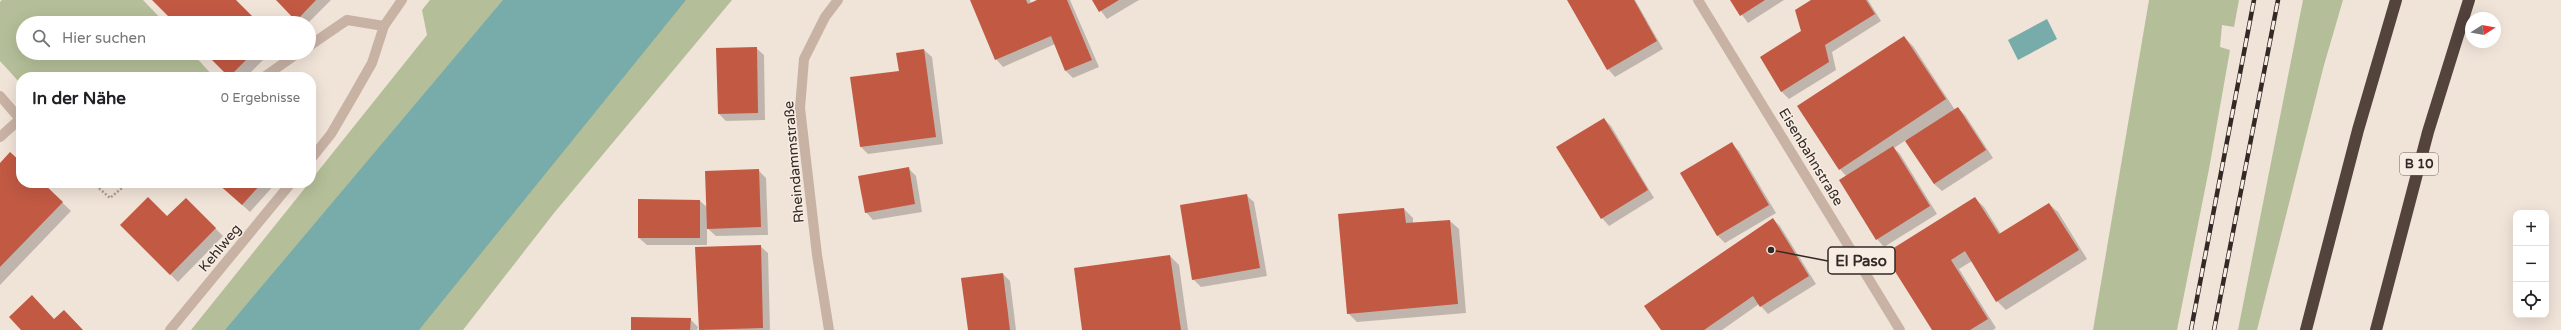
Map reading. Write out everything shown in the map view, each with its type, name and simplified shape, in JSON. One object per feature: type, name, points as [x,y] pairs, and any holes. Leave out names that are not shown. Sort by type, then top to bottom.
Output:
[{"type":"highway","points":[[2306,330],[2358,130],[2396,0]]},
{"type":"highway","name":"B 10","points":[[2376,330],[2428,132],[2469,0]]},
{"type":"street","points":[[316,153],[331,134],[372,63],[384,26],[402,0]]},
{"type":"street","name":"Rheindammstraße","points":[[829,330],[817,255],[800,108],[804,59],[825,17],[838,0]]},
{"type":"street","name":"Eisenbahnstraße","points":[[1698,0],[1900,330]]},
{"type":"street","points":[[316,41],[347,20],[384,26]]},
{"type":"street","points":[[271,72],[288,60]]},
{"type":"street","points":[[0,96],[16,114]]},
{"type":"street","points":[[0,137],[16,123]]},
{"type":"street","name":"Kehlweg","points":[[170,330],[287,188]]},
{"type":"path","points":[[99,188],[110,198],[122,188]]},
{"type":"green space","points":[[2,0],[143,0],[158,16],[16,16],[16,60],[198,60],[209,72],[16,72],[16,79],[0,61],[0,2]]},
{"type":"green space","points":[[430,0],[732,0],[554,213],[463,330],[191,330],[305,188],[316,188],[316,174],[427,35],[422,10]]},
{"type":"green space","points":[[2149,0],[2239,0],[2234,27],[2222,25],[2220,47],[2230,50],[2209,169],[2177,330],[2093,330]]},
{"type":"green space","points":[[2303,0],[2343,0],[2324,65],[2257,330],[2238,330]]},
{"type":"water","points":[[503,0],[686,0],[419,330],[225,330]]},
{"type":"water","points":[[2047,19],[2057,39],[2018,60],[2008,40]]},
{"type":"building","points":[[152,0],[236,0],[252,16],[168,16]]},
{"type":"building","points":[[276,0],[316,0],[301,16],[291,16]]},
{"type":"building","points":[[970,0],[1026,0],[1028,4],[1037,0],[1067,0],[1092,60],[1065,71],[1051,36],[995,60]]},
{"type":"building","points":[[1092,0],[1119,0],[1099,12]]},
{"type":"building","points":[[1567,0],[1634,0],[1657,41],[1607,70]]},
{"type":"building","points":[[1730,0],[1765,0],[1740,16]]},
{"type":"building","points":[[1811,0],[1866,0],[1875,14],[1825,45],[1829,62],[1781,92],[1760,57],[1801,31],[1795,10]]},
{"type":"building","points":[[1904,36],[1946,99],[1839,170],[1797,106]]},
{"type":"building","points":[[757,47],[758,113],[718,114],[716,48]]},
{"type":"building","points":[[924,49],[936,137],[860,147],[850,77],[899,71],[896,53]]},
{"type":"building","points":[[212,60],[246,60],[234,72],[224,72]]},
{"type":"building","points":[[1958,107],[1986,150],[1934,184],[1905,141]]},
{"type":"building","points":[[1604,118],[1648,190],[1601,219],[1556,147]]},
{"type":"building","points":[[1732,142],[1769,205],[1717,236],[1680,173]]},
{"type":"building","points":[[1893,146],[1930,206],[1876,240],[1839,180]]},
{"type":"building","points":[[10,152],[16,157],[16,188],[48,188],[63,202],[0,267],[0,163]]},
{"type":"building","points":[[909,167],[915,204],[865,213],[858,176]]},
{"type":"building","points":[[759,169],[761,227],[707,229],[705,171]]},
{"type":"building","points":[[223,188],[257,188],[242,205]]},
{"type":"building","points":[[1247,194],[1260,268],[1192,280],[1180,205]]},
{"type":"building","points":[[148,197],[167,216],[186,198],[216,228],[170,275],[120,225]]},
{"type":"building","points":[[1975,197],[1999,234],[2049,203],[2079,250],[1996,302],[1965,251],[1951,260],[1988,319],[1970,330],[1932,330],[1884,254]]},
{"type":"building","points":[[638,199],[700,200],[700,238],[638,238]]},
{"type":"building","points":[[1404,208],[1406,223],[1450,220],[1458,304],[1347,314],[1338,214]]},
{"type":"building","points":[[1773,218],[1809,276],[1760,307],[1753,296],[1704,330],[1661,330],[1644,306]]},
{"type":"building","points":[[761,245],[763,328],[699,330],[695,247]]},
{"type":"building","points":[[1170,255],[1181,330],[1082,330],[1074,268]]},
{"type":"building","points":[[1003,273],[1010,330],[968,330],[961,278]]},
{"type":"building","points":[[32,295],[54,319],[64,310],[83,330],[21,330],[9,317]]},
{"type":"building","points":[[631,317],[691,318],[690,330],[631,330]]},
{"type":"railway","points":[[2191,330],[2254,0]]},
{"type":"railway","points":[[2214,330],[2278,0]]},
{"type":"place","name":"El Paso","points":[[1771,250]]}]
